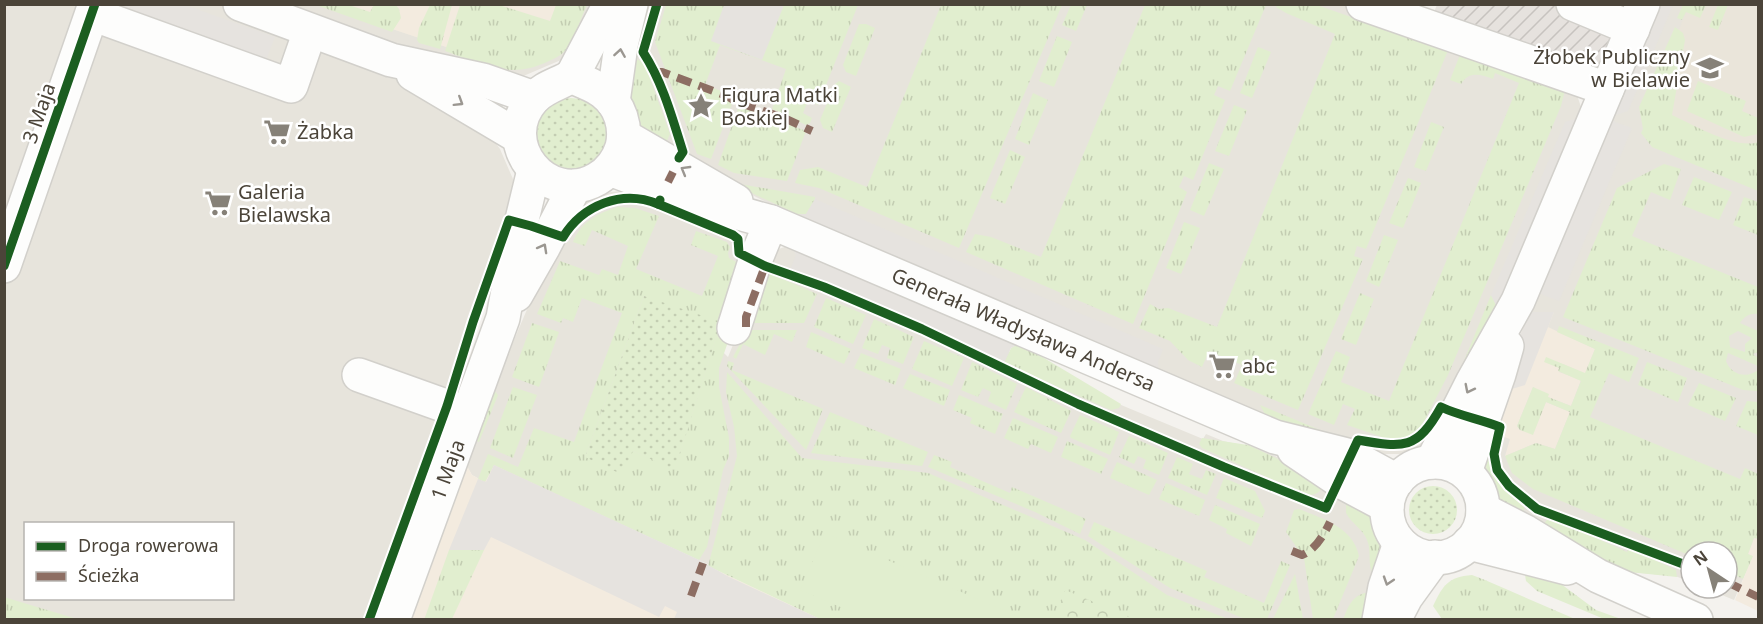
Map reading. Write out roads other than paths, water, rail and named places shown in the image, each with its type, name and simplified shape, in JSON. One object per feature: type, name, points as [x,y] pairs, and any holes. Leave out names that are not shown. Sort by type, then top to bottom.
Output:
[{"type":"street","points":[[240,4],[391,60],[483,81],[534,98]]},
{"type":"street","points":[[572,76],[605,93],[613,102],[620,112],[624,136],[617,159],[610,169],[594,181],[574,186],[546,179],[534,170],[522,149],[519,137],[522,116],[534,98],[551,86],[572,76],[610,4]]},
{"type":"street","points":[[613,102],[621,45],[631,4]]},
{"type":"street","points":[[1363,4],[1607,89]]},
{"type":"street","points":[[1432,462],[1473,381],[1518,301],[1638,17],[1573,4]]},
{"type":"street","points":[[94,9],[291,86],[310,31]]},
{"type":"street","name":"3 Maja","points":[[4,266],[94,9]]},
{"type":"street","points":[[391,60],[519,137]]},
{"type":"street","name":"Generała Władysława Andersa","points":[[624,136],[771,222]]},
{"type":"street","name":"Generała Władysława Andersa","points":[[610,169],[686,198],[771,222],[1275,437],[1351,456],[1392,493]]},
{"type":"street","name":"1 Maja","points":[[503,318],[518,236],[534,170]]},
{"type":"street","name":"1 Maja","points":[[393,620],[503,318],[544,246],[574,186]]},
{"type":"street","points":[[734,328],[755,261],[771,222]]},
{"type":"street","points":[[1465,472],[1499,374],[1518,301]]},
{"type":"street","points":[[359,375],[468,414]]},
{"type":"street","points":[[1432,462],[1455,466],[1465,472],[1478,489],[1483,510],[1481,522],[1469,543],[1447,556],[1435,557],[1422,556],[1410,551],[1400,543],[1392,532],[1388,519],[1392,493],[1413,468],[1432,462]]},
{"type":"street","points":[[1483,510],[1526,532],[1598,576],[1677,616]]},
{"type":"street","points":[[1379,620],[1385,587],[1400,543]]},
{"type":"street","points":[[1469,543],[1598,576]]},
{"type":"street","points":[[1394,620],[1406,597],[1435,557]]},
{"type":"place","name":"Żłobek Publiczny w Bielawie","points":[[1710,68]]},
{"type":"place","name":"Figura Matki Boskiej","points":[[701,106]]},
{"type":"place","name":"Żabka","points":[[277,132]]},
{"type":"place","name":"Galeria Bielawska","points":[[218,203]]},
{"type":"place","name":"abc","points":[[1222,366]]}]
